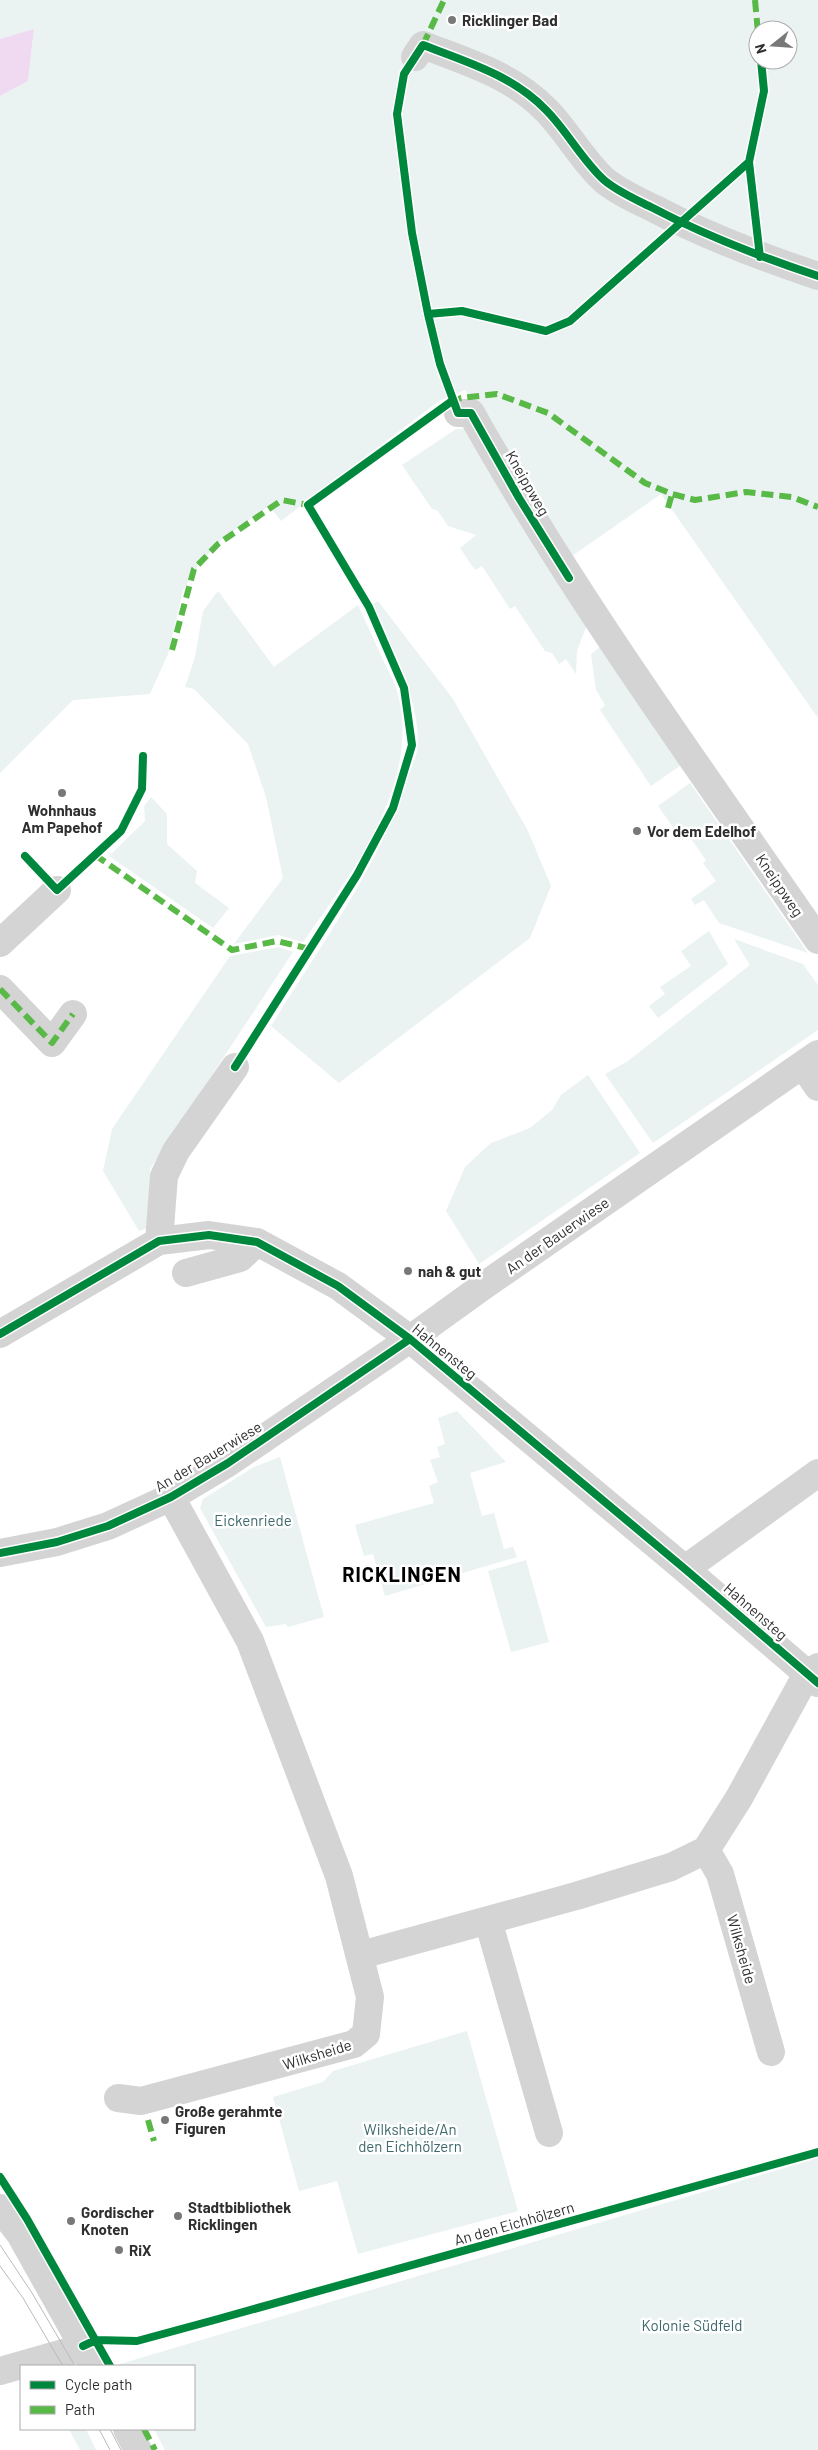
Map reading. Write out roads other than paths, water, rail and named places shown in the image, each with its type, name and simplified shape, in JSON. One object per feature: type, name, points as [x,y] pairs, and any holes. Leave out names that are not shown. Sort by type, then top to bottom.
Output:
[{"type":"street","points":[[415,57],[423,45],[496,73],[524,90],[546,110],[604,179],[626,194],[680,222],[733,245],[818,276]]},
{"type":"street","name":"Kneippweg","points":[[458,413],[471,413],[519,498],[569,578],[818,940]]},
{"type":"street","points":[[0,943],[57,890]]},
{"type":"street","points":[[0,989],[52,1042],[73,1014]]},
{"type":"street","points":[[159,1241],[164,1176],[176,1151],[235,1068]]},
{"type":"street","name":"An der Bauerwiese","points":[[0,1553],[57,1542],[91,1531],[171,1497],[228,1463],[410,1339],[482,1286],[813,1069]]},
{"type":"street","name":"Hahnensteg","points":[[0,1334],[159,1241],[209,1235],[257,1242],[338,1286],[410,1339],[814,1675]]},
{"type":"street","points":[[186,1273],[240,1258],[257,1242]]},
{"type":"street","points":[[685,1569],[818,1473]]},
{"type":"street","points":[[171,1497],[250,1641],[340,1876],[361,1955],[671,1867],[706,1850],[814,1675]]},
{"type":"street","name":"Wilksheide","points":[[706,1850],[720,1874],[771,2052]]},
{"type":"street","points":[[488,1920],[550,2133]]},
{"type":"street","name":"Wilksheide","points":[[118,2098],[141,2101],[354,2044],[366,2034],[370,2016],[370,1997],[361,1955]]},
{"type":"street","points":[[0,2208],[20,2234],[88,2356]]},
{"type":"street","points":[[0,2370],[67,2352],[88,2356]]},
{"type":"street","points":[[128,2430],[138,2450]]},
{"type":"tram line","points":[[0,2245],[32,2293],[74,2365]]},
{"type":"tram line","points":[[0,2266],[23,2298],[62,2365]]},
{"type":"tram line","points":[[100,2430],[110,2450]]},
{"type":"tram line","points":[[111,2430],[121,2450]]},
{"type":"place","name":"Ricklinger Bad","points":[[452,20]]},
{"type":"place","name":"Wohnhaus Am Papehof","points":[[62,793]]},
{"type":"place","name":"Vor dem Edelhof","points":[[637,831]]},
{"type":"place","name":"nah & gut","points":[[408,1271]]},
{"type":"place","name":"Große gerahmte Figuren","points":[[165,2120]]},
{"type":"place","name":"Stadtbibliothek Ricklingen","points":[[178,2216]]},
{"type":"place","name":"Gordischer Knoten","points":[[71,2221]]},
{"type":"place","name":"RiX","points":[[119,2250]]},
{"type":"district","name":"RICKLINGEN","points":[[402,1574]]},
{"type":"park label","name":"Eickenriede","points":[[253,1520]]},
{"type":"park label","name":"Wilksheide/An den Eichhölzern","points":[[410,2138]]},
{"type":"park label","name":"Kolonie Südfeld","points":[[692,2325]]}]
